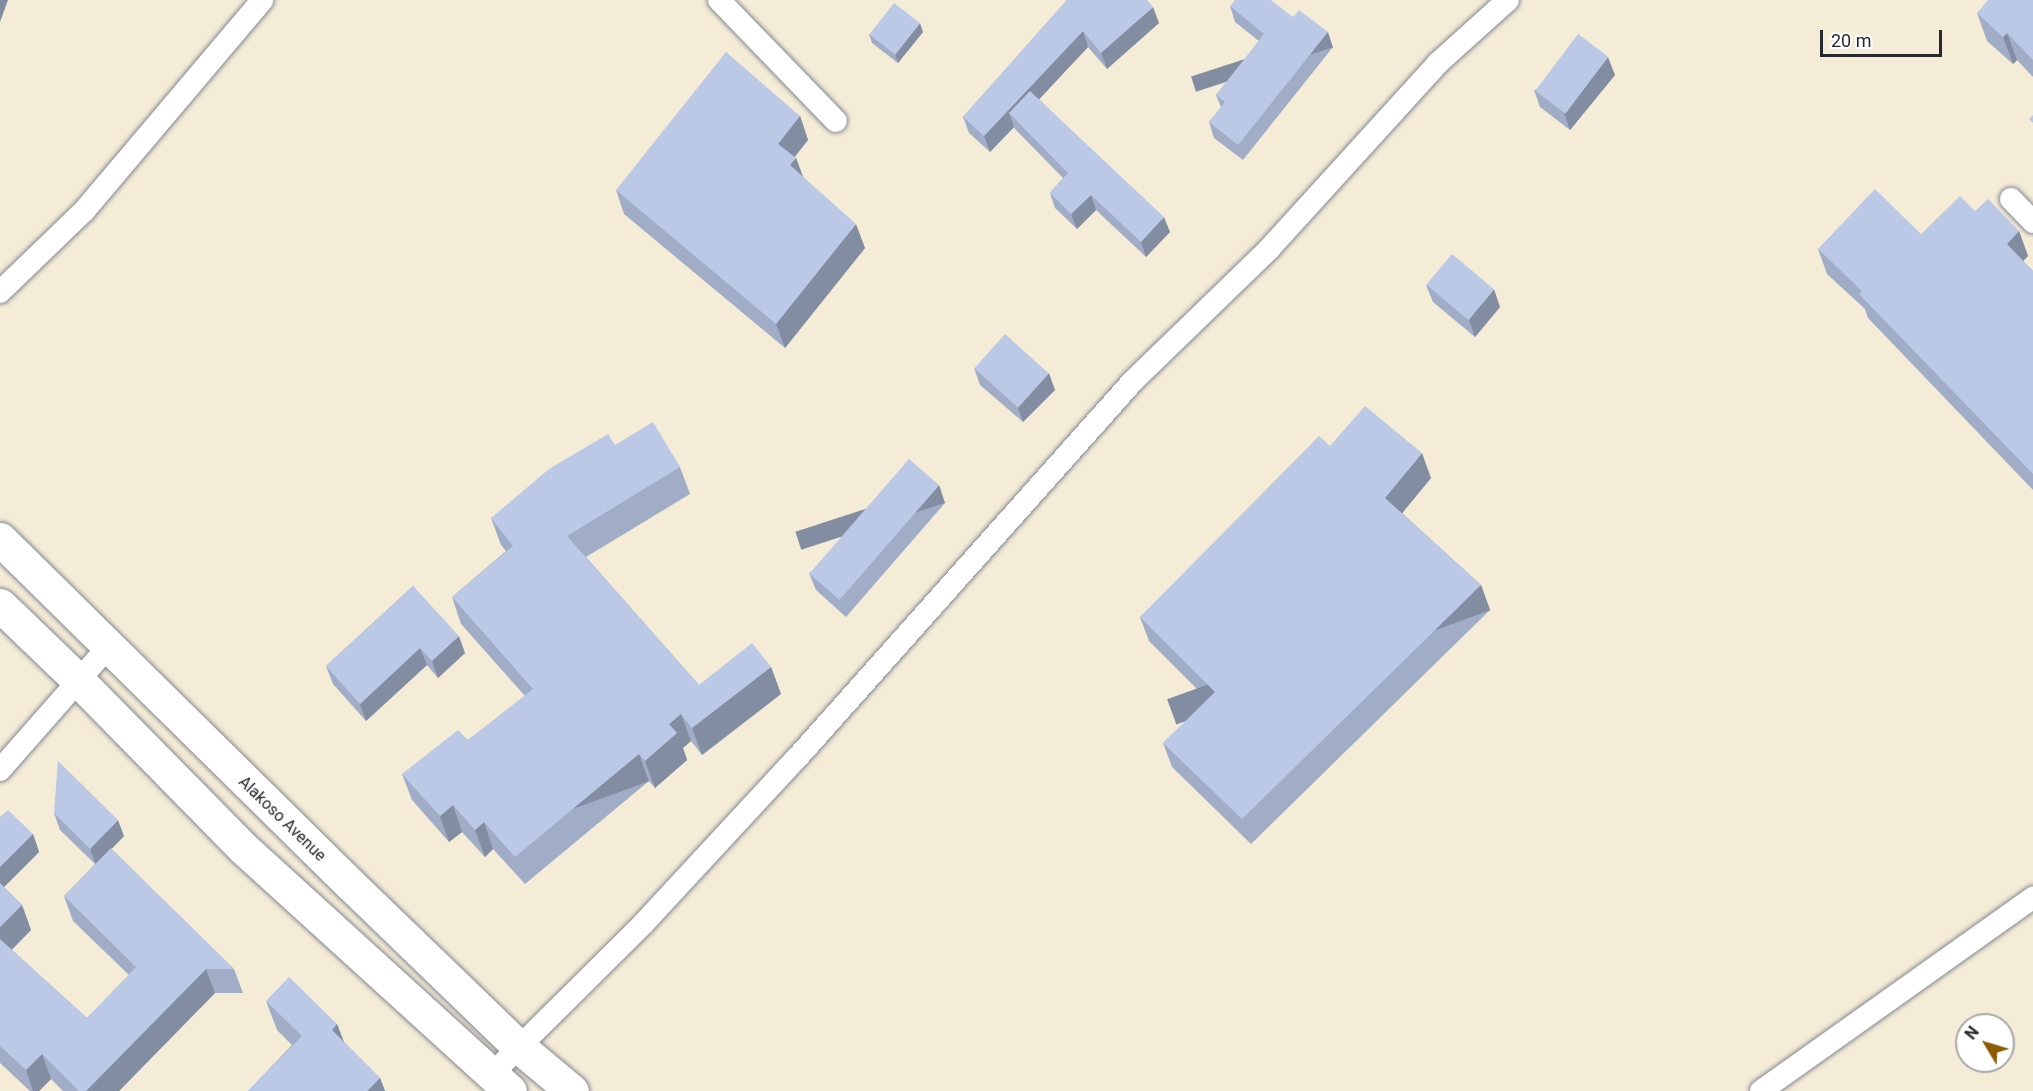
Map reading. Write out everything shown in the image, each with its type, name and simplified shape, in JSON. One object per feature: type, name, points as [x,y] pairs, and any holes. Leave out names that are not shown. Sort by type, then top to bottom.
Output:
[{"type":"street","name":"Alakoso Avenue","points":[[0,538],[110,645],[200,738],[518,1046],[572,1091]]},
{"type":"street","points":[[0,605],[77,679],[242,847],[501,1082]]},
{"type":"lane","points":[[0,292],[84,211],[262,0]]},
{"type":"lane","points":[[719,0],[836,121]]},
{"type":"lane","points":[[501,1082],[518,1046],[644,923],[789,767],[1133,381],[1269,249],[1438,63],[1508,0]]},
{"type":"lane","points":[[2011,199],[2033,222]]},
{"type":"lane","points":[[0,770],[77,679],[110,645]]},
{"type":"lane","points":[[1761,1091],[2033,898]]},
{"type":"shaded area","points":[[0,0],[2033,0],[2033,1091],[0,1091]]},
{"type":"building","points":[[1067,0],[1147,0],[1153,7],[1101,53],[1083,31],[984,136],[963,117]]},
{"type":"building","points":[[1235,0],[1271,0],[1293,17],[1299,10],[1328,32],[1238,145],[1209,122],[1225,102],[1216,95],[1264,34],[1230,6]]},
{"type":"building","points":[[1988,0],[2033,0],[2033,60],[2007,33],[2003,37],[1977,13]]},
{"type":"building","points":[[894,3],[920,23],[895,55],[869,35]]},
{"type":"building","points":[[1578,34],[1608,57],[1566,114],[1535,91]]},
{"type":"building","points":[[726,52],[800,116],[778,144],[796,158],[790,165],[856,224],[776,324],[616,190]]},
{"type":"building","points":[[1030,91],[1164,217],[1141,242],[1091,195],[1071,214],[1050,193],[1068,173],[1009,113]]},
{"type":"building","points":[[1875,189],[1921,234],[1960,196],[1975,211],[1988,199],[2019,231],[2007,244],[2033,271],[2033,474],[1859,294],[1862,291],[1818,249]]},
{"type":"building","points":[[1452,254],[1494,289],[1468,320],[1426,285]]},
{"type":"building","points":[[1005,334],[1049,373],[1018,408],[974,368]]},
{"type":"building","points":[[1365,406],[1422,453],[1385,498],[1481,585],[1242,819],[1163,743],[1215,692],[1140,617],[1319,436],[1330,446]]},
{"type":"building","points":[[653,422],[680,467],[567,536],[699,685],[752,643],[771,667],[692,728],[681,714],[669,724],[677,733],[645,761],[639,754],[515,857],[484,822],[475,830],[453,805],[440,816],[402,774],[458,730],[468,740],[533,689],[452,597],[513,546],[491,518],[549,469],[608,434],[615,445]]},
{"type":"building","points":[[909,459],[939,485],[839,600],[809,574]]},
{"type":"building","points":[[413,586],[459,636],[432,661],[420,648],[360,704],[326,666]]},
{"type":"building","points":[[58,761],[118,820],[90,849],[54,813]]},
{"type":"building","points":[[8,810],[33,834],[0,867],[0,817]]},
{"type":"building","points":[[111,848],[234,969],[206,969],[86,1091],[79,1091],[42,1054],[26,1070],[0,1046],[0,939],[87,1018],[136,967],[64,896]]},
{"type":"building","points":[[0,883],[22,905],[0,927]]},
{"type":"building","points":[[289,977],[337,1024],[332,1030],[380,1078],[367,1091],[248,1091],[302,1036],[266,1001]]}]
